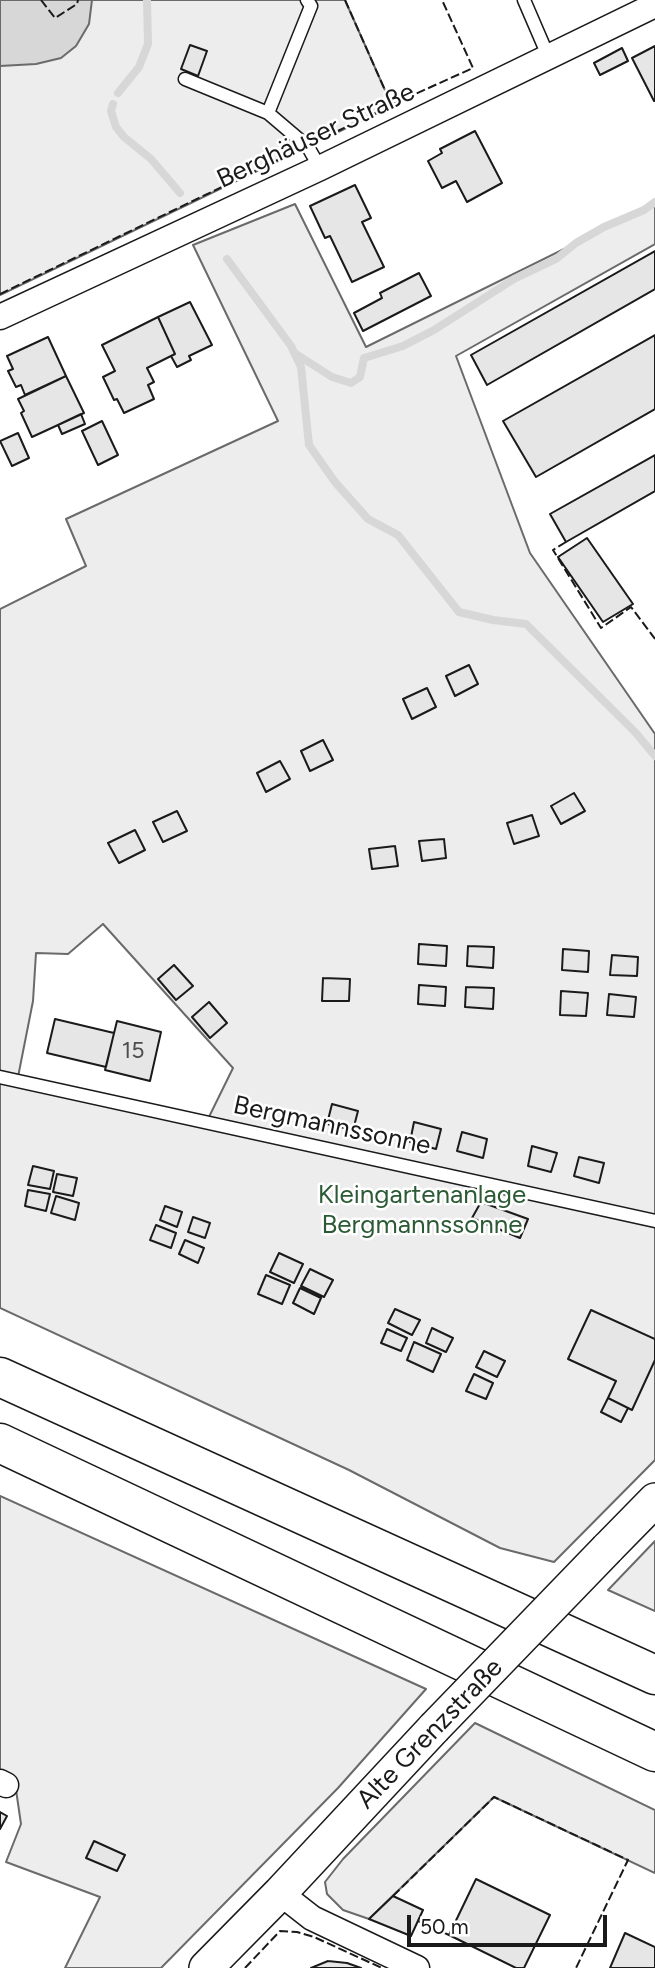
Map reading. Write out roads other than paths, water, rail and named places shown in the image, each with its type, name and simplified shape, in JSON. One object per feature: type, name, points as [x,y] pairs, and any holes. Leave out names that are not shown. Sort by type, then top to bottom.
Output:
[{"type":"highway","points":[[0,1377],[655,1675]]},
{"type":"highway","points":[[0,1443],[655,1752]]},
{"type":"street","name":"Berghäuser Straße","points":[[0,317],[320,168],[655,5]]},
{"type":"street","name":"Alte Grenzstraße","points":[[206,1968],[655,1500]]},
{"type":"street","points":[[280,1893],[312,1918],[418,1968]]},
{"type":"lane","points":[[268,113],[311,6],[307,0]]},
{"type":"lane","points":[[524,0],[549,58]]},
{"type":"lane","points":[[185,79],[268,113],[308,147],[320,168]]},
{"type":"lane","name":"Bergmannssonne","points":[[0,1077],[655,1221]]},
{"type":"waterway","points":[[118,93],[139,67],[148,44],[147,0]]},
{"type":"waterway","points":[[113,104],[111,111],[116,127],[151,159],[180,193]]},
{"type":"waterway","points":[[296,354],[332,377],[351,383],[360,377],[364,358],[403,346],[434,330],[514,279],[556,259],[576,243],[655,202]]},
{"type":"waterway","points":[[227,259],[291,346],[301,367],[309,445],[335,482],[368,519],[398,535],[459,612],[526,624],[635,732],[655,756]]},
{"type":"park label","name":"Kleingartenanlage Bergmannssonne","points":[[422,1210]]}]
